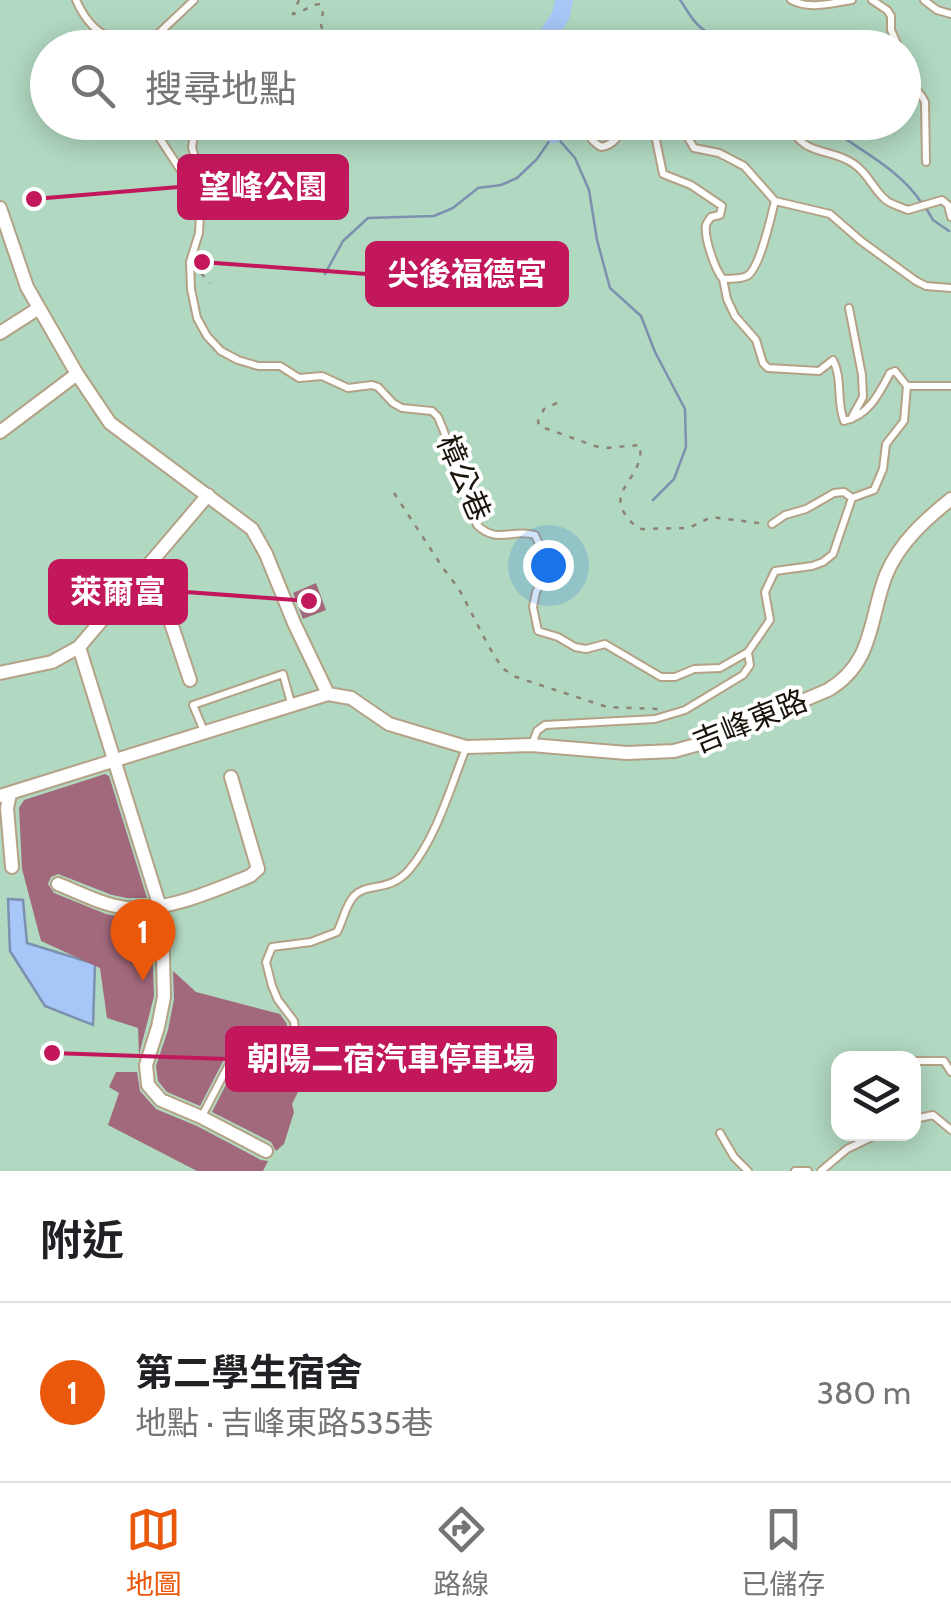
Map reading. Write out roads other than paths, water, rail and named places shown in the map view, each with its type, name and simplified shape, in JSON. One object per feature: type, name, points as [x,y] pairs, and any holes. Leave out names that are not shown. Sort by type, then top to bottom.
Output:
[{"type":"street","points":[[0,208],[27,287],[110,423],[252,529],[328,694],[5,795],[12,867]]},
{"type":"street","points":[[0,332],[39,308]]},
{"type":"street","points":[[0,432],[77,374]]},
{"type":"street","points":[[0,673],[52,662],[79,647],[208,495]]},
{"type":"street","name":"吉峰東路","points":[[328,694],[351,698],[389,724],[466,746],[531,745],[627,753],[674,750],[728,733],[846,680],[866,648],[886,576],[896,555],[910,536],[951,498]]},
{"type":"street","points":[[139,575],[166,608],[190,680]]},
{"type":"street","points":[[79,647],[162,920],[164,997],[146,1065],[148,1085],[161,1100],[266,1151]]},
{"type":"street","points":[[58,884],[105,903],[128,908],[159,907],[250,876],[258,869],[231,777]]},
{"type":"lane","points":[[76,0],[97,30]]},
{"type":"lane","points":[[162,30],[194,0]]},
{"type":"lane","points":[[791,0],[810,6],[852,0]]},
{"type":"lane","points":[[872,0],[891,16],[891,30]]},
{"type":"lane","points":[[924,0],[951,14]]},
{"type":"lane","points":[[921,93],[925,102],[926,162]]},
{"type":"lane","points":[[161,140],[191,186],[205,180],[211,171],[196,162],[193,140]]},
{"type":"lane","points":[[591,140],[601,147],[615,140]]},
{"type":"lane","points":[[656,140],[663,174],[691,185],[722,206],[720,215],[711,217],[706,225],[708,241],[734,316],[756,340],[762,364],[768,368],[819,371],[833,360],[841,382],[840,409],[844,420],[860,415],[877,398],[890,373],[895,371],[906,386],[904,422],[886,444],[883,468],[874,490],[852,498]]},
{"type":"lane","points":[[689,140],[694,148],[718,153],[744,166],[776,201],[830,214],[926,286],[951,288]]},
{"type":"lane","points":[[800,140],[820,152],[850,160],[862,169],[883,199],[908,210],[942,200],[948,205],[951,218]]},
{"type":"lane","name":"樟公巷","points":[[191,186],[200,214],[190,262],[192,289],[197,318],[207,336],[221,351],[238,360],[258,366],[280,366],[299,378],[322,376],[348,388],[378,386],[402,408],[432,411],[443,429],[477,525],[494,536],[535,534],[544,576],[533,607],[538,631],[575,647],[586,649],[604,644],[661,677],[675,678],[694,670],[720,668],[748,652]]},
{"type":"lane","points":[[723,280],[746,277],[752,272],[776,201]]},
{"type":"lane","points":[[849,308],[863,397],[850,420]]},
{"type":"lane","points":[[906,386],[951,386]]},
{"type":"lane","points":[[772,524],[834,493],[844,492],[852,498]]},
{"type":"lane","points":[[531,745],[537,731],[545,725],[655,718],[685,710],[743,675],[750,665],[748,652],[770,620],[765,592],[774,571],[824,562],[832,554],[852,498]]},
{"type":"lane","points":[[204,732],[193,705],[283,674],[291,704]]},
{"type":"lane","points":[[201,1118],[238,1047],[246,1046],[287,1067],[294,1021],[272,986],[266,962],[272,947],[311,942],[336,932],[354,896],[365,889],[396,883],[411,868],[428,842],[466,746]]},
{"type":"lane","points":[[921,1061],[944,1061],[951,1072]]},
{"type":"lane","points":[[921,1118],[933,1115],[951,1130]]},
{"type":"lane","points":[[720,1133],[748,1171]]},
{"type":"lane","points":[[821,1171],[864,1141]]},
{"type":"lane","points":[[795,1171],[808,1171]]},
{"type":"water","points":[[8,899],[23,900],[27,943],[95,964],[93,1025],[45,1006],[10,951]]},
{"type":"waterway","points":[[551,30],[561,15],[564,0]]},
{"type":"waterway","points":[[680,0],[705,30]]},
{"type":"waterway","points":[[325,274],[343,241],[368,218],[434,216],[453,208],[478,188],[517,178],[550,140]]},
{"type":"waterway","points":[[559,140],[575,158],[589,190],[610,288],[641,316],[685,409],[686,447],[674,479],[653,500]]},
{"type":"waterway","points":[[848,140],[900,178],[921,202]]},
{"type":"waterway","points":[[926,208],[933,220],[949,231]]},
{"type":"place","name":"望峰公園","points":[[34,199]]},
{"type":"place","name":"尖後福德宮","points":[[202,262]]},
{"type":"place","name":"萊爾富","points":[[309,601]]},
{"type":"place","name":"第二學生宿舍","points":[[143,981]]},
{"type":"place","name":"朝陽二宿汽車停車場","points":[[52,1053]]}]
